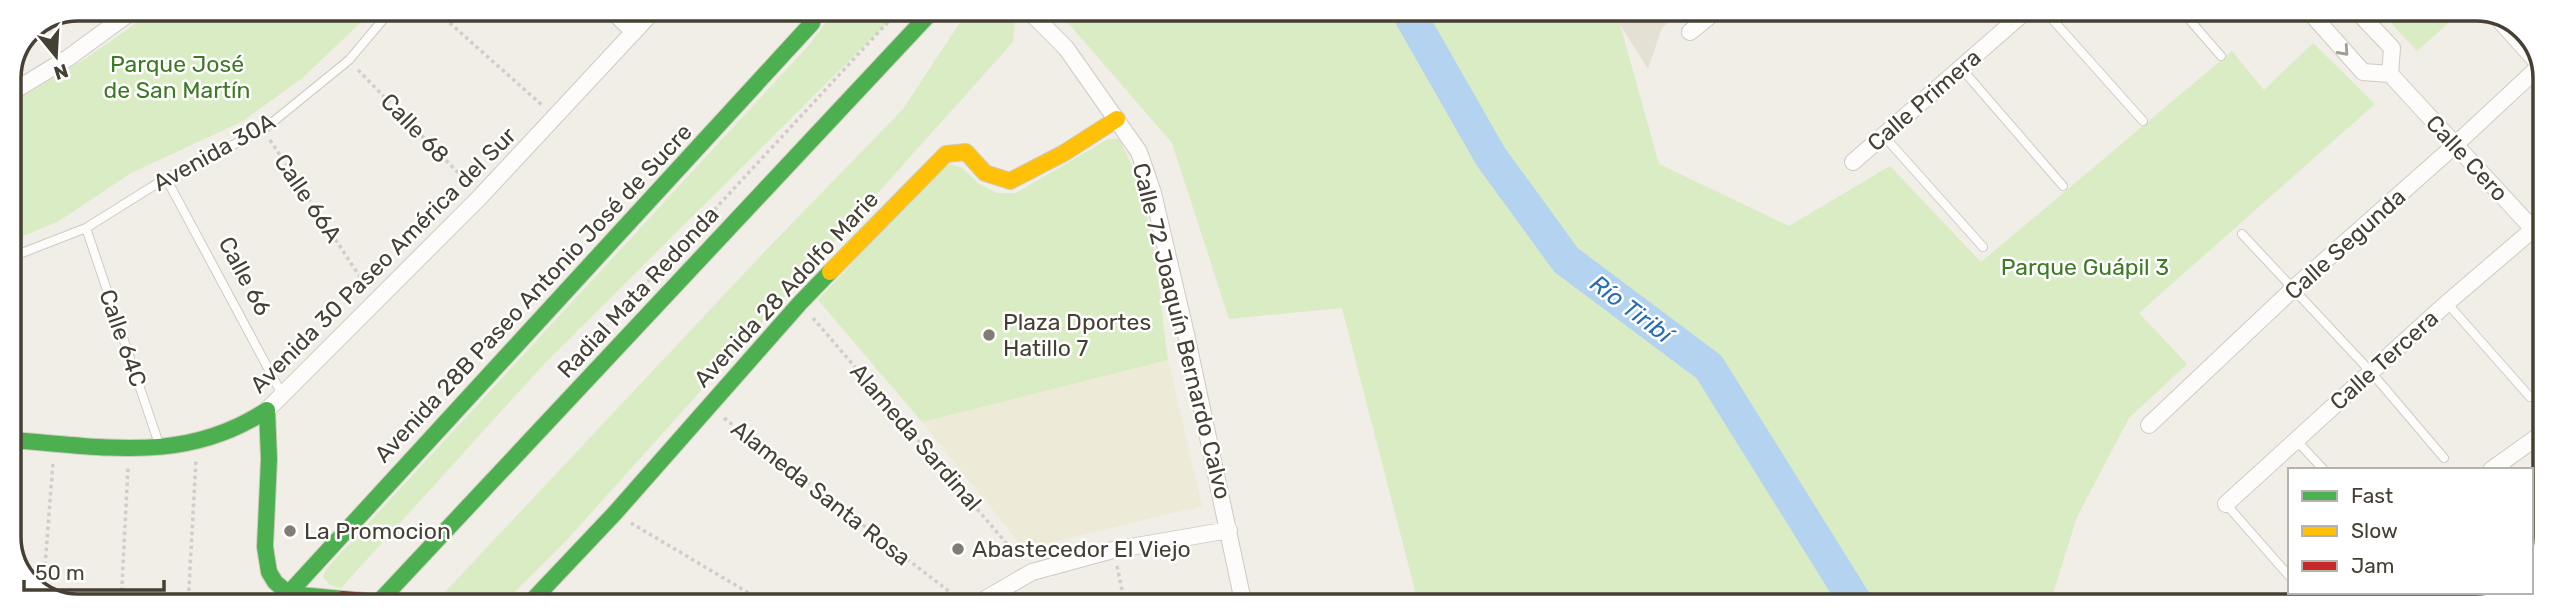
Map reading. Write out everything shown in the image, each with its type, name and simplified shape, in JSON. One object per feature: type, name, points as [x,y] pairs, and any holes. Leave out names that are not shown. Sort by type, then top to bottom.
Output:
[{"type":"street","points":[[21,87],[68,58],[119,21]]},
{"type":"street","points":[[623,21],[634,32]]},
{"type":"street","name":"Avenida 30 Paseo América del Sur","points":[[21,441],[161,448],[197,442],[238,428],[267,410],[283,397],[481,196],[644,21]]},
{"type":"street","name":"Avenida 28B Paseo Antonio José de Sucre","points":[[289,594],[812,21]]},
{"type":"street","name":"Radial Mata Redonda","points":[[386,594],[923,21]]},
{"type":"street","name":"Calle 72 Joaquín Bernardo Calvo","points":[[1039,21],[1066,48],[1139,152],[1153,193],[1242,594]]},
{"type":"street","points":[[1690,32],[1704,21]]},
{"type":"street","name":"Calle Primera","points":[[1853,162],[2014,21]]},
{"type":"street","points":[[2318,21],[2363,72],[2390,75],[2392,48],[2366,21]]},
{"type":"street","name":"Calle Segunda","points":[[2149,425],[2294,289],[2533,73]]},
{"type":"street","name":"Calle Cero","points":[[2390,75],[2454,146],[2533,222]]},
{"type":"street","name":"Avenida 28 Adolfo Marie","points":[[538,594],[615,513],[800,303],[946,154],[966,152],[985,173],[1010,181],[1117,119]]},
{"type":"street","name":"Calle Tercera","points":[[2226,504],[2447,303],[2533,236]]},
{"type":"street","points":[[267,410],[269,459],[265,547],[269,572],[281,594]]},
{"type":"street","points":[[2494,468],[2533,440]]},
{"type":"street","points":[[994,594],[1032,572],[1113,550],[1229,530]]},
{"type":"lane","name":"Avenida 30A","points":[[21,253],[86,228],[166,178],[262,130],[349,60],[382,21]]},
{"type":"lane","points":[[2054,21],[2143,121]]},
{"type":"lane","points":[[2191,21],[2221,56]]},
{"type":"lane","points":[[2503,29],[2527,52]]},
{"type":"lane","points":[[1961,68],[2063,186]]},
{"type":"lane","points":[[1883,135],[1983,247]]},
{"type":"lane","name":"Calle 66","points":[[166,178],[283,397]]},
{"type":"lane","name":"Calle 64C","points":[[86,228],[161,448]]},
{"type":"lane","points":[[2242,234],[2371,372],[2444,458]]},
{"type":"lane","points":[[2447,303],[2530,397]]},
{"type":"lane","points":[[2296,440],[2322,468]]},
{"type":"lane","points":[[2226,504],[2288,575]]},
{"type":"path","points":[[447,21],[555,117]]},
{"type":"path","points":[[561,376],[889,21]]},
{"type":"path","points":[[50,29],[68,58]]},
{"type":"path","name":"Calle 68","points":[[349,60],[481,196]]},
{"type":"path","name":"Calle 66A","points":[[262,130],[377,302]]},
{"type":"path","name":"Alameda Sardinal","points":[[800,303],[1032,572]]},
{"type":"path","name":"Alameda Santa Rosa","points":[[709,406],[953,594]]},
{"type":"path","points":[[189,594],[197,442]]},
{"type":"path","points":[[44,582],[54,443]]},
{"type":"path","points":[[122,594],[128,476]]},
{"type":"path","points":[[615,513],[751,594]]},
{"type":"path","points":[[1113,550],[1122,594]]},
{"type":"shaded area","points":[[1618,21],[1670,21],[1662,28],[1648,69]]},
{"type":"shaded area","points":[[1168,360],[1202,506],[1024,549],[922,422]]},
{"type":"green space","name":"Parque José de San Martín","points":[[139,21],[362,21],[301,79],[243,121],[131,173],[59,221],[21,237],[21,98],[91,55]]},
{"type":"green space","points":[[827,21],[889,21],[544,364],[341,588],[330,585],[323,577],[327,568],[809,45]]},
{"type":"green space","points":[[961,21],[1015,21],[1013,42],[565,542],[513,594],[445,592],[769,247],[903,109]]},
{"type":"green space","name":"Parque Guápil 3","points":[[1066,21],[1619,21],[1659,164],[1789,226],[1890,166],[1981,262],[2232,51],[2264,90],[2313,43],[2375,104],[2139,313],[2187,364],[2129,418],[2077,517],[2053,594],[1416,594],[1342,308],[1229,319],[1172,143]]},
{"type":"green space","points":[[2389,21],[2451,21],[2417,51]]},
{"type":"green space","points":[[1108,139],[1119,139],[1131,164],[1148,218],[1168,360],[922,422],[818,300],[939,169],[951,164],[962,168],[979,184],[997,193],[1016,193]]},
{"type":"waterway","name":"Río Tiribí","points":[[1413,21],[1491,157],[1566,260],[1709,367],[1851,594]]},
{"type":"traffic: fast","points":[[288,594],[812,21]]},
{"type":"traffic: fast","points":[[386,594],[923,21]]},
{"type":"traffic: fast","points":[[538,594],[615,513],[830,272]]},
{"type":"traffic: fast","points":[[21,441],[110,448],[173,445],[205,439],[236,427],[267,410],[269,459],[265,547],[269,572],[275,582],[289,594]]},
{"type":"traffic: slow","points":[[830,272],[946,154],[966,152],[985,173],[1010,181],[1064,153],[1117,119]]},
{"type":"place","name":"Plaza Dportes Hatillo 7","points":[[989,335]]},
{"type":"place","name":"La Promocion","points":[[290,531]]},
{"type":"place","name":"Abastecedor El Viejo","points":[[958,549]]}]
